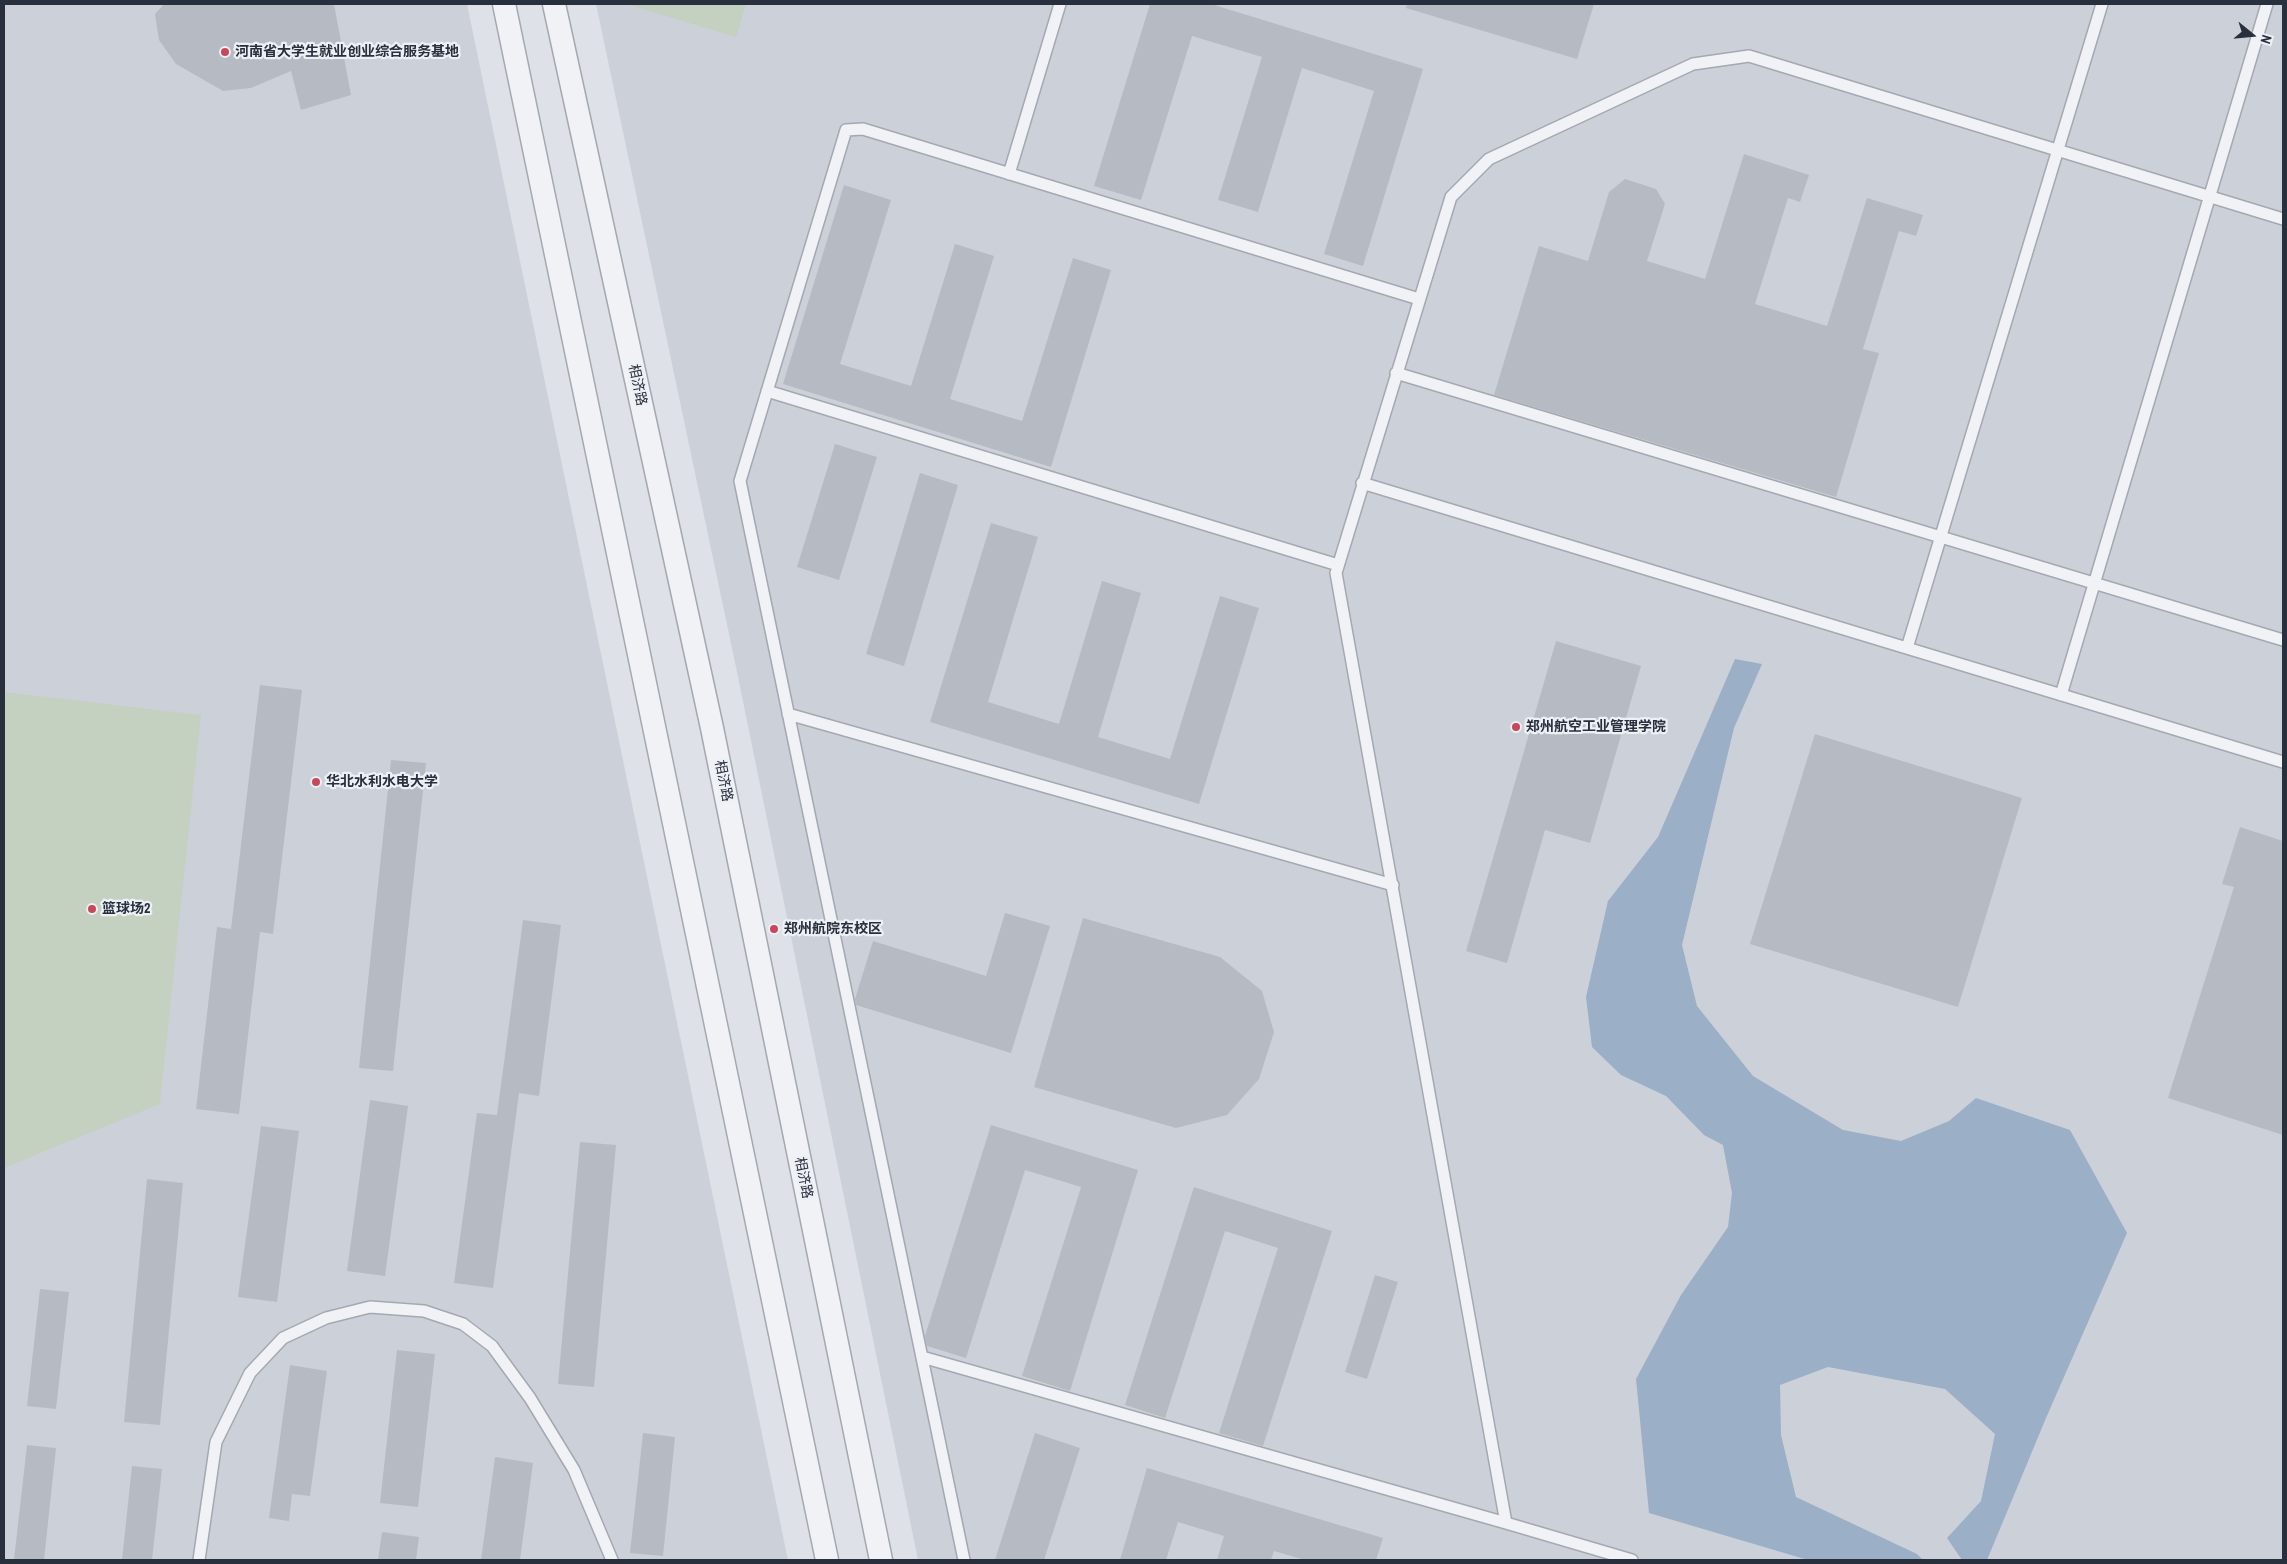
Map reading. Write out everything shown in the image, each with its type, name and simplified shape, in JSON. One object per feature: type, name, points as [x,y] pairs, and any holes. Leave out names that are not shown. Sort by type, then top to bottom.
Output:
[{"type":"street","points":[[504,4],[827,1560]]},
{"type":"street","name":"相济路","points":[[554,4],[712,728],[881,1560]]},
{"type":"lane","points":[[1009,174],[1060,4]]},
{"type":"lane","points":[[1908,648],[2102,4]]},
{"type":"lane","points":[[2060,695],[2267,4]]},
{"type":"lane","points":[[1506,1523],[1336,572],[1362,482],[1451,197],[1490,159],[1693,64],[1749,56],[2283,219]]},
{"type":"lane","points":[[964,1560],[740,481],[846,130],[863,129],[1419,299]]},
{"type":"lane","points":[[1396,373],[2283,640]]},
{"type":"lane","points":[[767,391],[1338,564]]},
{"type":"lane","points":[[1362,482],[2283,762]]},
{"type":"lane","points":[[788,714],[1393,885]]},
{"type":"lane","points":[[199,1560],[216,1442],[250,1373],[283,1338],[326,1318],[370,1308],[424,1310],[463,1324],[492,1346],[530,1398],[574,1470],[612,1560]]},
{"type":"lane","points":[[922,1358],[1632,1560]]},
{"type":"shaded area","name":"华北水利水电大学","points":[[4,4],[467,4],[788,1560],[4,1560]]},
{"type":"shaded area","name":"郑州航空工业管理学院","points":[[596,4],[2283,4],[2283,1560],[918,1560],[737,672]]},
{"type":"green space","points":[[626,4],[746,4],[736,37]]},
{"type":"green space","name":"篮球场2","points":[[4,692],[201,715],[160,1104],[4,1168]]},
{"type":"water","points":[[1735,659],[1762,664],[1734,728],[1682,945],[1697,1006],[1753,1076],[1843,1130],[1901,1141],[1949,1121],[1976,1098],[2070,1130],[2127,1233],[2046,1418],[1987,1560],[1962,1560],[1947,1538],[1981,1501],[1995,1434],[1945,1389],[1828,1367],[1780,1385],[1781,1435],[1796,1497],[1917,1554],[1923,1560],[1808,1560],[1649,1513],[1636,1379],[1681,1295],[1728,1227],[1732,1193],[1723,1145],[1704,1135],[1666,1096],[1621,1075],[1592,1047],[1586,997],[1608,901],[1658,837]]},
{"type":"building","name":"河南省大学生就业创业综合服务基地","points":[[164,4],[334,4],[351,95],[301,110],[291,71],[251,88],[223,91],[176,64],[159,40],[155,14]]},
{"type":"building","points":[[1150,4],[1211,4],[1423,69],[1363,266],[1324,254],[1374,91],[1302,68],[1258,212],[1218,200],[1262,57],[1192,36],[1141,200],[1094,186]]},
{"type":"building","points":[[1407,4],[1594,4],[1577,59],[1406,8]]},
{"type":"building","points":[[1744,154],[1809,175],[1800,202],[1788,198],[1755,304],[1827,326],[1867,198],[1923,215],[1916,236],[1899,231],[1863,349],[1879,353],[1836,497],[1494,395],[1539,246],[1588,261],[1609,192],[1625,179],[1656,189],[1665,204],[1647,261],[1705,279]]},
{"type":"building","points":[[844,185],[891,200],[840,364],[911,386],[955,244],[994,256],[950,399],[1022,421],[1073,258],[1111,270],[1051,467],[783,384]]},
{"type":"building","points":[[835,444],[877,457],[839,580],[797,567]]},
{"type":"building","points":[[920,473],[958,485],[904,666],[866,654]]},
{"type":"building","points":[[991,523],[1038,537],[988,702],[1059,724],[1102,581],[1141,593],[1098,737],[1170,759],[1220,596],[1259,608],[1199,804],[930,722]]},
{"type":"building","points":[[1556,641],[1641,666],[1590,843],[1545,830],[1507,963],[1466,951]]},
{"type":"building","points":[[260,685],[302,690],[273,934],[260,932],[239,1114],[196,1109],[217,927],[231,929]]},
{"type":"building","points":[[1815,734],[2022,798],[1958,1007],[1750,944]]},
{"type":"building","points":[[391,760],[426,763],[393,1071],[359,1068]]},
{"type":"building","points":[[2240,827],[2283,841],[2283,1135],[2168,1098],[2234,887],[2222,884]]},
{"type":"building","points":[[1005,913],[1050,926],[1011,1053],[856,1005],[855,999],[873,941],[986,976]]},
{"type":"building","points":[[1083,918],[1220,957],[1262,991],[1274,1032],[1259,1079],[1227,1115],[1176,1128],[1034,1087]]},
{"type":"building","points":[[523,920],[561,925],[539,1096],[519,1093],[493,1288],[454,1283],[477,1113],[497,1115]]},
{"type":"building","points":[[370,1100],[408,1106],[385,1276],[347,1271]]},
{"type":"building","points":[[991,1125],[1138,1170],[1070,1391],[1022,1376],[1081,1187],[1025,1170],[966,1358],[927,1346],[925,1336]]},
{"type":"building","points":[[261,1126],[299,1131],[277,1302],[238,1297]]},
{"type":"building","points":[[580,1142],[616,1145],[594,1387],[558,1384]]},
{"type":"building","points":[[147,1179],[183,1183],[160,1425],[124,1422]]},
{"type":"building","points":[[1194,1187],[1332,1231],[1263,1446],[1219,1433],[1278,1248],[1225,1231],[1165,1418],[1125,1405]]},
{"type":"building","points":[[1375,1275],[1398,1282],[1367,1379],[1345,1372]]},
{"type":"building","points":[[40,1289],[69,1292],[56,1409],[27,1406]]},
{"type":"building","points":[[397,1350],[435,1354],[418,1507],[380,1503]]},
{"type":"building","points":[[290,1365],[327,1371],[310,1496],[292,1494],[289,1521],[269,1518]]},
{"type":"building","points":[[643,1433],[675,1437],[663,1556],[630,1553]]},
{"type":"building","points":[[1035,1433],[1080,1448],[1044,1560],[995,1560]]},
{"type":"building","points":[[27,1445],[56,1448],[44,1560],[14,1560]]},
{"type":"building","points":[[495,1457],[533,1463],[520,1560],[481,1560]]},
{"type":"building","points":[[132,1466],[162,1469],[152,1560],[122,1560]]},
{"type":"building","points":[[1147,1468],[1383,1538],[1376,1560],[1305,1560],[1274,1551],[1271,1560],[1217,1560],[1224,1536],[1178,1522],[1166,1560],[1120,1560]]},
{"type":"building","points":[[382,1532],[419,1537],[416,1560],[378,1560]]},
{"type":"place","name":"河南省大学生就业创业综合服务基地","points":[[225,52]]},
{"type":"place","name":"郑州航空工业管理学院","points":[[1516,727]]},
{"type":"place","name":"华北水利水电大学","points":[[316,782]]},
{"type":"place","name":"篮球场2","points":[[92,909]]},
{"type":"place","name":"郑州航院东校区","points":[[774,929]]}]
